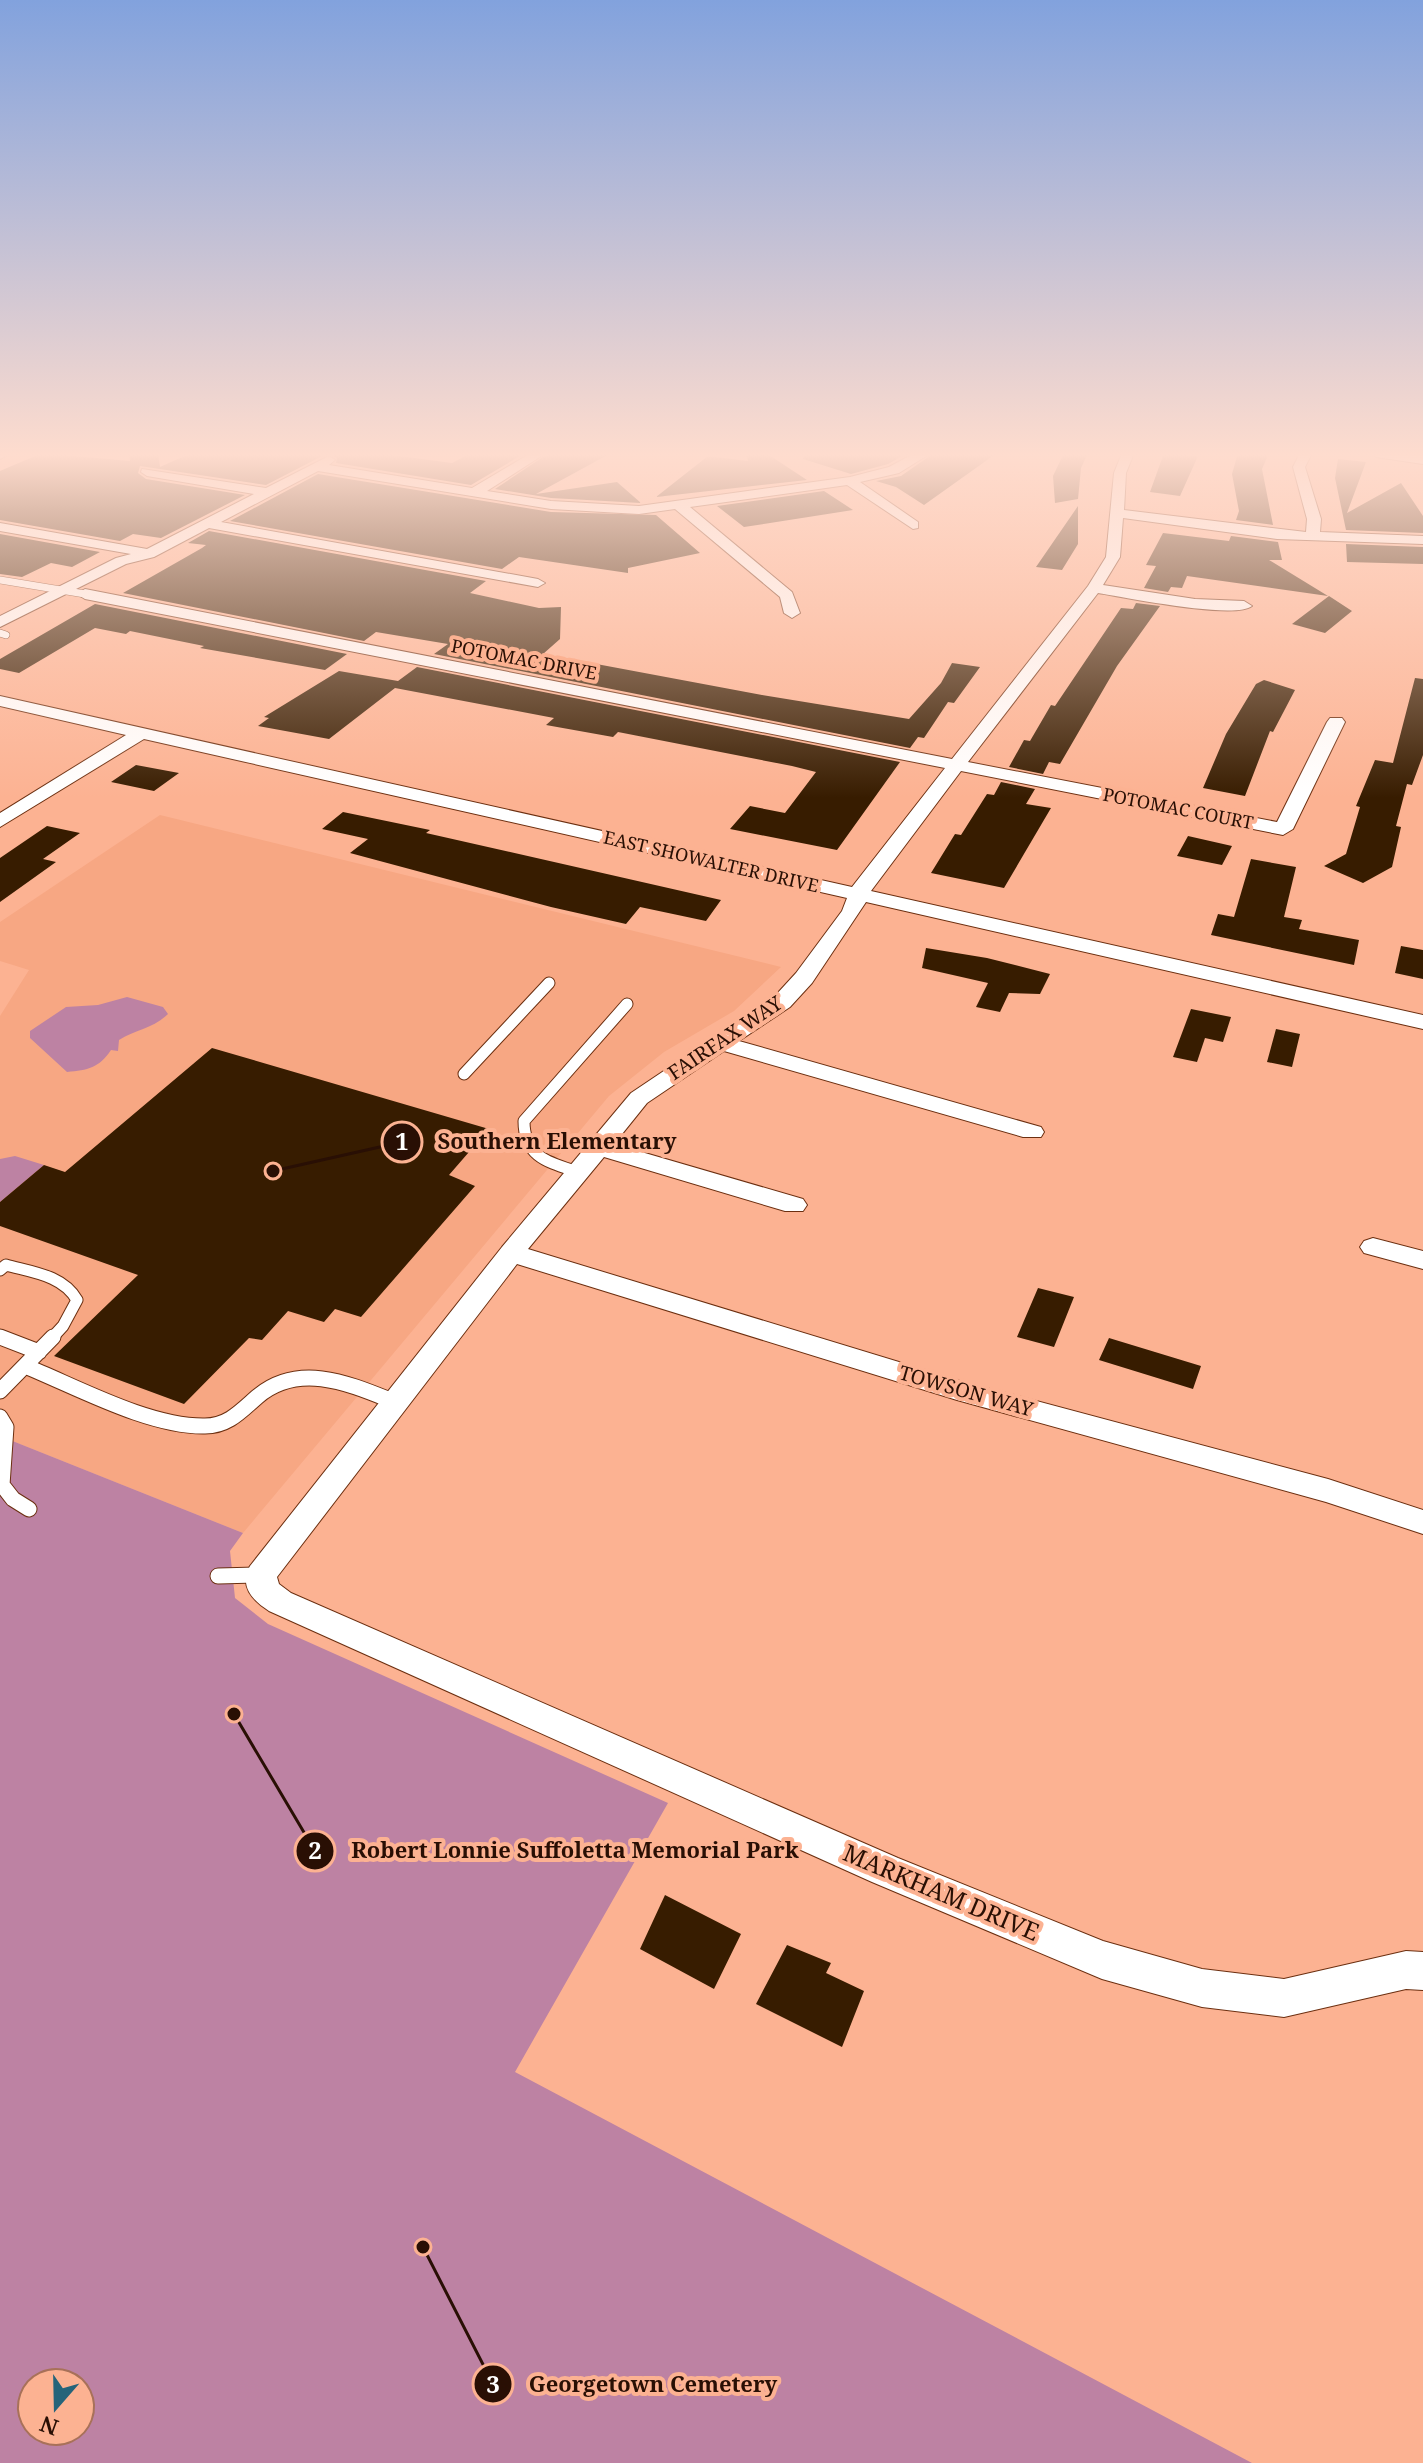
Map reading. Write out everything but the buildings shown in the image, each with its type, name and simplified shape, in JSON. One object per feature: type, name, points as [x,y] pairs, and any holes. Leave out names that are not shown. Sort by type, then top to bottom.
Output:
[{"type":"street","points":[[2,632],[61,591],[107,568]]},
{"type":"street","points":[[2,632],[134,568]]},
{"type":"street","points":[[454,568],[538,583]]},
{"type":"street","points":[[754,568],[787,595],[792,613]]},
{"type":"street","name":"FAIRFAX WAY","points":[[262,1583],[395,1402],[511,1253],[639,1098],[782,1002],[804,978],[852,912],[863,885],[1094,588],[1106,568]]},
{"type":"street","points":[[1094,588],[1195,604],[1244,606]]},
{"type":"street","name":"POTOMAC DRIVE","points":[[85,594],[955,765]]},
{"type":"street","name":"EAST SHOWALTER DRIVE","points":[[0,701],[1423,1022]]},
{"type":"street","name":"POTOMAC COURT","points":[[955,765],[1283,829],[1336,722]]},
{"type":"street","points":[[0,821],[141,733]]},
{"type":"street","points":[[723,1044],[1032,1132]]},
{"type":"street","points":[[598,1147],[794,1205]]},
{"type":"street","points":[[1373,1247],[1423,1260]]},
{"type":"street","name":"TOWSON WAY","points":[[511,1253],[957,1390],[1313,1487],[1423,1522]]},
{"type":"street","name":"MARKHAM DRIVE","points":[[262,1583],[280,1602],[885,1870],[1102,1960],[1202,1988],[1284,1998],[1406,1970],[1423,1971]]},
{"type":"lane","points":[[0,580],[85,594]]},
{"type":"lane","points":[[464,1074],[549,983]]},
{"type":"lane","points":[[578,1172],[528,1150],[522,1140],[524,1121],[627,1004]]},
{"type":"lane","points":[[0,1270],[6,1265],[68,1286],[77,1300],[69,1317],[0,1391]]},
{"type":"lane","points":[[0,1337],[39,1352]]},
{"type":"lane","points":[[25,1366],[160,1417],[201,1426],[235,1418],[266,1389],[300,1376],[341,1381],[395,1402]]},
{"type":"lane","points":[[0,1417],[6,1427],[2,1485],[13,1499],[29,1509]]},
{"type":"lane","points":[[218,1576],[262,1583]]},
{"type":"shaded area","points":[[160,815],[781,967],[734,1011],[664,1052],[609,1096],[243,1533],[0,1436],[0,1016],[29,970],[0,961],[0,922]]},
{"type":"shaded area","points":[[127,997],[163,1007],[168,1014],[119,1040],[118,1051],[111,1050],[92,1067],[67,1072],[30,1038],[30,1031],[66,1007],[98,1005]]},
{"type":"shaded area","points":[[15,1156],[44,1165],[0,1202],[0,1159]]},
{"type":"shaded area","points":[[0,1436],[243,1533],[230,1551],[235,1598],[268,1624],[668,1803],[515,2072],[1252,2463],[0,2463]]},
{"type":"place","name":"Southern Elementary","points":[[273,1171]]},
{"type":"place","name":"Robert Lonnie Suffoletta Memorial Park","points":[[234,1714]]},
{"type":"place","name":"Georgetown Cemetery","points":[[423,2247]]}]
